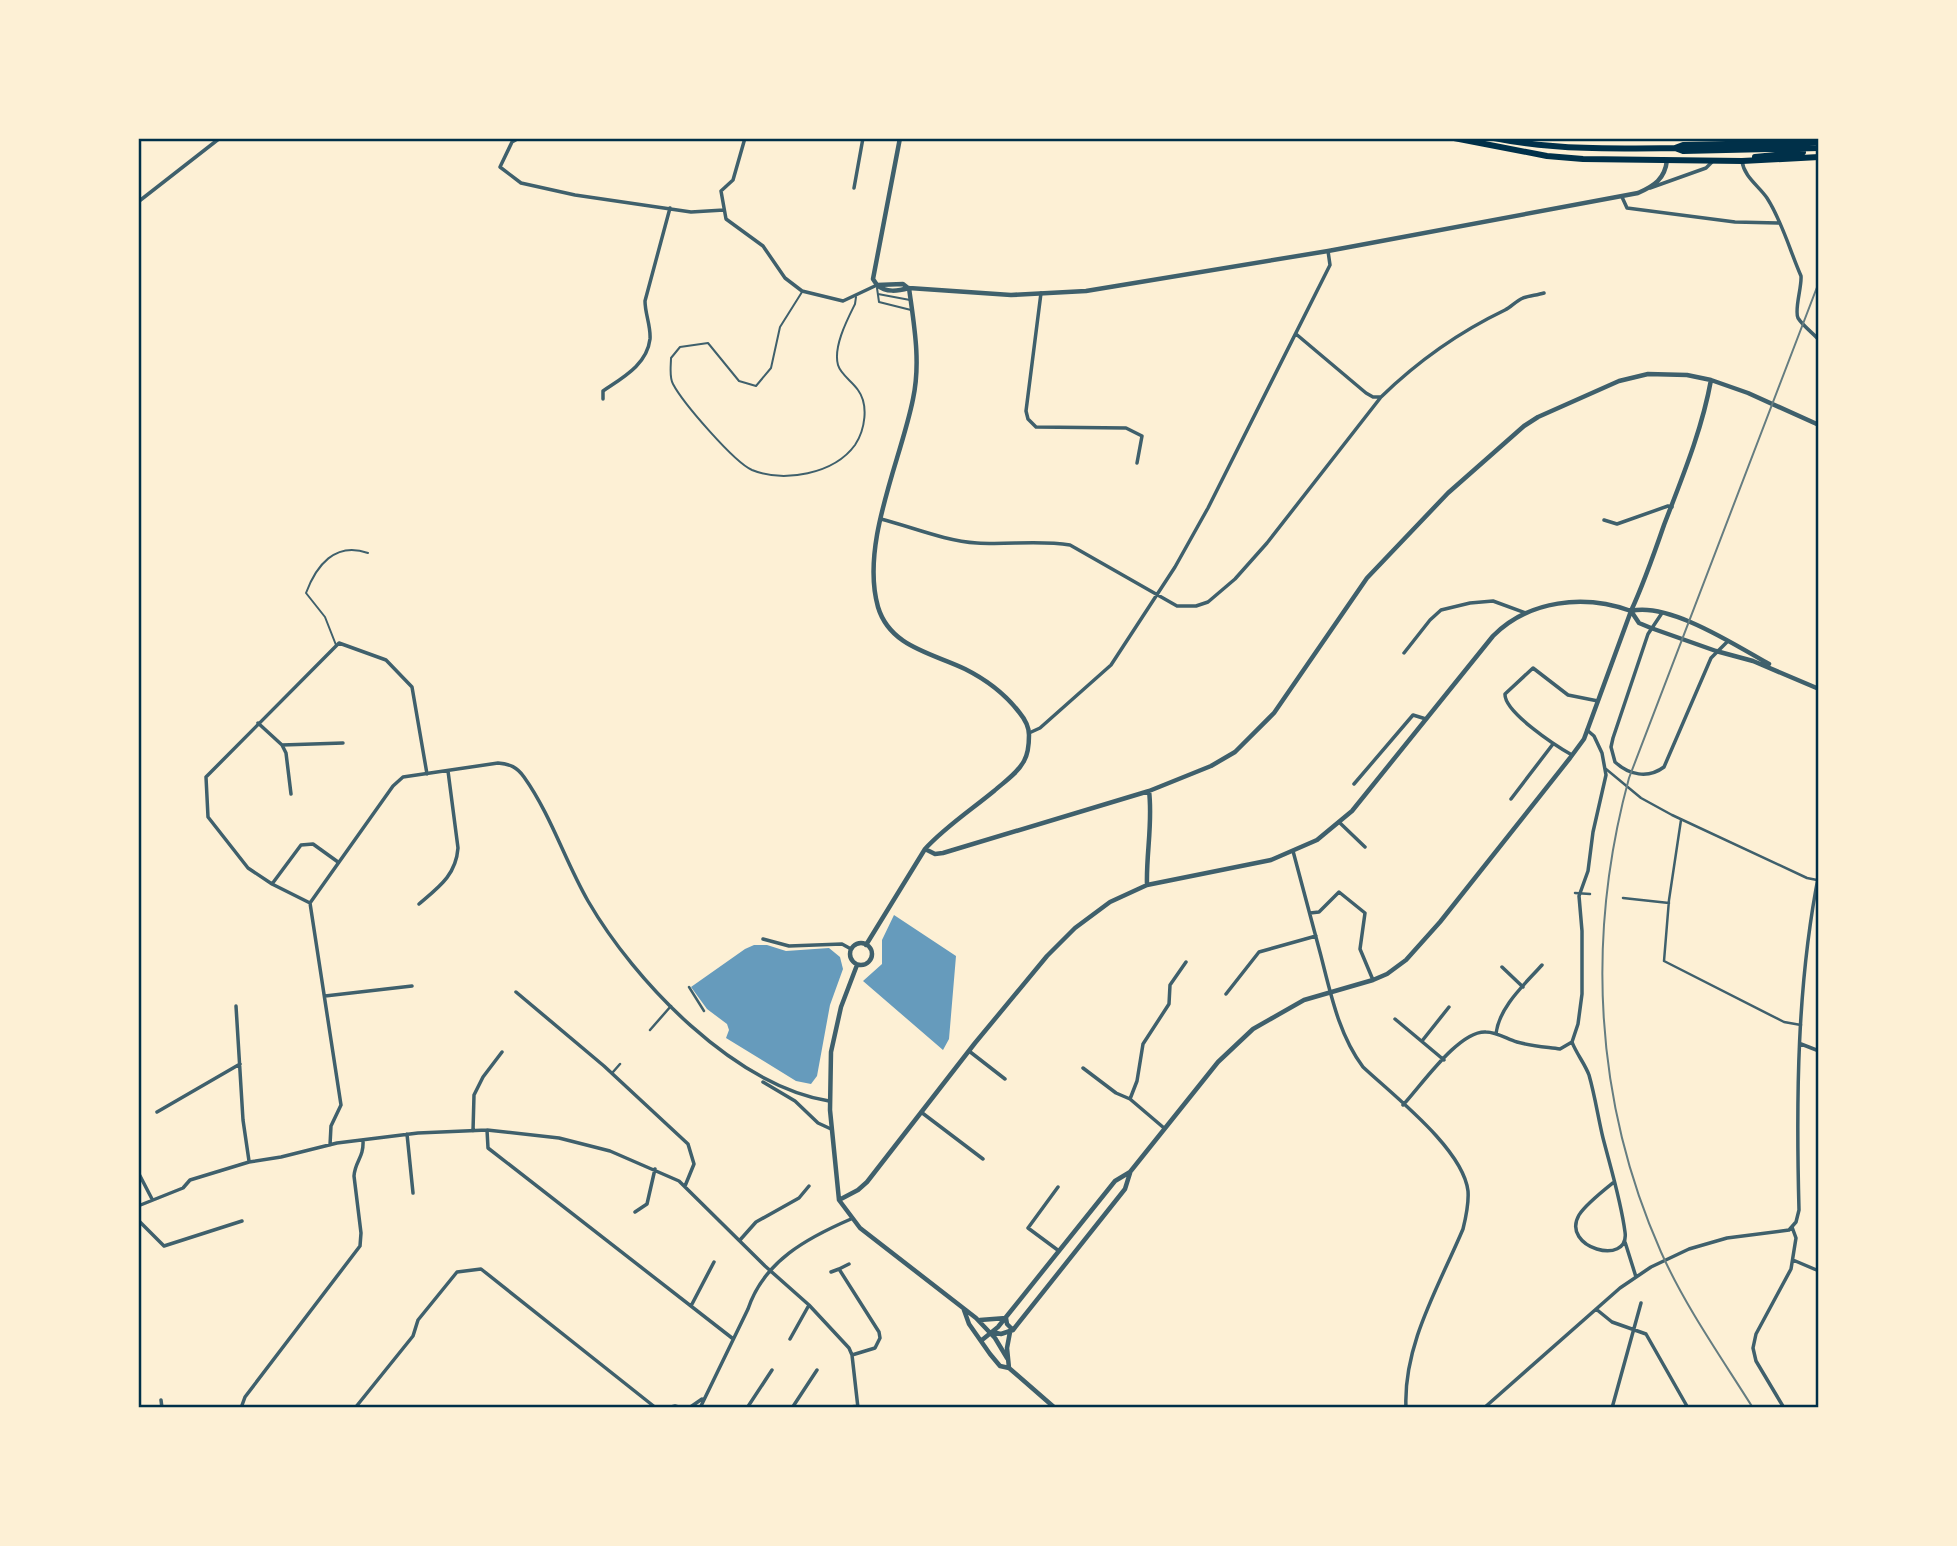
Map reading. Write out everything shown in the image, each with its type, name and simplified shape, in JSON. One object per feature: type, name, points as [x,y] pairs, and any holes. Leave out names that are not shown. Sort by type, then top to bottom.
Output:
[{"type":"main road","points":[[1454,138],[1546,156],[1584,159],[1742,161],[1819,157]]},
{"type":"main road","points":[[1494,138],[1581,149],[1671,148],[1683,145],[1796,140],[1819,142]]},
{"type":"main road","points":[[1667,160],[1671,148]]},
{"type":"main road","points":[[1671,148],[1683,151],[1819,150]]},
{"type":"main road","points":[[1715,160],[1819,150]]},
{"type":"street","points":[[138,202],[220,138]]},
{"type":"street","points":[[519,138],[512,142],[500,167],[522,183],[575,195],[691,212],[724,210]]},
{"type":"street","points":[[744,138],[733,180],[721,191],[726,219],[763,246],[785,278],[802,291],[843,300],[877,285],[903,284],[909,288],[1011,295],[1086,291],[1328,251],[1622,197],[1706,168],[1715,160]]},
{"type":"street","points":[[854,188],[863,138]]},
{"type":"street","points":[[877,285],[873,279],[900,138]]},
{"type":"street","points":[[1668,139],[1671,148]]},
{"type":"street","points":[[1649,188],[1662,178],[1667,160]]},
{"type":"street","points":[[1742,161],[1752,182],[1767,199],[1801,276],[1802,286],[1796,311],[1798,317],[1819,340]]},
{"type":"street","points":[[1622,197],[1627,208],[1735,222],[1778,223]]},
{"type":"street","points":[[603,399],[603,391],[629,374],[640,363],[647,349],[650,339],[645,300],[670,208]]},
{"type":"street","points":[[1029,733],[1040,728],[1111,665],[1175,567],[1208,508],[1330,265],[1328,251]]},
{"type":"street","points":[[866,945],[925,849],[936,836],[1012,776],[1023,762],[1029,733],[1024,719],[1013,704],[988,683],[966,670],[909,646],[886,624],[878,606],[876,550],[881,519],[914,397],[916,347],[909,288]]},
{"type":"street","points":[[1041,293],[1026,411],[1028,419],[1036,427],[1126,428],[1142,436],[1137,463]]},
{"type":"street","points":[[881,519],[956,540],[977,543],[1070,545],[1177,606],[1196,606],[1215,598],[1266,543],[1381,397],[1409,370],[1467,329],[1512,307],[1521,299],[1544,293]]},
{"type":"street","points":[[1296,334],[1366,393],[1381,397]]},
{"type":"street","points":[[925,849],[935,854],[943,853],[1149,791],[1211,766],[1246,743],[1274,713],[1367,578],[1448,493],[1524,426],[1553,410],[1619,381],[1648,374],[1676,374],[1711,380],[1819,425]]},
{"type":"street","points":[[1009,1368],[1007,1358],[1011,1331],[1125,1189],[1130,1172],[1218,1062],[1253,1029],[1304,1000],[1373,980],[1387,974],[1406,960],[1440,922],[1572,755],[1587,730],[1672,507],[1703,414],[1711,380]]},
{"type":"street","points":[[1604,520],[1617,524],[1668,506],[1672,507]]},
{"type":"street","points":[[1404,653],[1441,610],[1493,601],[1526,612]]},
{"type":"street","points":[[839,1200],[867,1182],[969,1051],[1047,956],[1075,928],[1121,896],[1147,885],[1270,860],[1317,840],[1352,811],[1493,636],[1504,625],[1526,612],[1559,603],[1587,601],[1609,603],[1631,611],[1644,608],[1703,628],[1778,670],[1819,689]]},
{"type":"street","points":[[1631,611],[1639,623],[1651,628],[1778,670]]},
{"type":"street","points":[[1662,613],[1651,628],[1611,747],[1615,762],[1627,771],[1649,775],[1664,767],[1711,658],[1727,642]]},
{"type":"street","points":[[310,903],[272,884],[248,868],[208,817],[206,777],[339,643],[386,660],[412,687],[427,774]]},
{"type":"street","points":[[1572,755],[1553,744],[1508,706],[1506,694],[1533,668],[1568,695],[1598,701]]},
{"type":"street","points":[[1354,784],[1413,715],[1426,719]]},
{"type":"street","points":[[258,723],[282,745],[286,753],[291,794]]},
{"type":"street","points":[[1403,1105],[1463,1039],[1474,1032],[1489,1031],[1517,1042],[1560,1049],[1572,1042],[1578,1024],[1581,994],[1582,938],[1577,893],[1588,870],[1606,769],[1594,736],[1587,730]]},
{"type":"street","points":[[282,745],[343,743]]},
{"type":"street","points":[[1511,799],[1553,744]]},
{"type":"street","points":[[330,1145],[331,1126],[341,1105],[310,903],[393,786],[403,777],[498,763],[509,764],[525,778],[588,901],[656,993],[732,1059],[776,1083],[829,1101]]},
{"type":"street","points":[[1606,769],[1641,798],[1681,820],[1807,878],[1818,880]]},
{"type":"street","points":[[419,904],[449,878],[458,857],[448,771]]},
{"type":"street","points":[[1147,885],[1149,791]]},
{"type":"street","points":[[1681,820],[1664,961],[1784,1022],[1801,1026]]},
{"type":"street","points":[[1339,823],[1365,847]]},
{"type":"street","points":[[272,884],[301,845],[313,844],[338,862]]},
{"type":"street","points":[[1293,851],[1343,1036],[1363,1067],[1447,1147],[1468,1189],[1468,1209],[1463,1229],[1410,1358],[1405,1387],[1406,1408]]},
{"type":"street","points":[[1784,1408],[1756,1361],[1753,1348],[1756,1334],[1781,1292],[1793,1260],[1796,1238],[1792,1227],[1799,1210],[1797,1112],[1801,1026],[1806,962],[1819,873]]},
{"type":"street","points":[[1310,914],[1319,912],[1339,892],[1364,913],[1360,950],[1373,980]]},
{"type":"street","points":[[1577,893],[1590,894]]},
{"type":"street","points":[[1623,898],[1669,903]]},
{"type":"street","points":[[1226,994],[1259,952],[1316,936]]},
{"type":"street","points":[[763,939],[789,946],[842,944],[851,949]]},
{"type":"street","points":[[859,943],[866,945],[872,953],[870,960],[858,965],[850,958],[851,949],[859,943]]},
{"type":"street","points":[[1130,1098],[1137,1081],[1143,1044],[1169,1004],[1170,985],[1186,962]]},
{"type":"street","points":[[858,965],[841,1007],[831,1052],[829,1101],[839,1200],[860,1228],[979,1320],[991,1332],[1007,1358]]},
{"type":"street","points":[[1496,1034],[1502,1013],[1542,965]]},
{"type":"street","points":[[1502,967],[1523,986]]},
{"type":"street","points":[[324,996],[412,986]]},
{"type":"street","points":[[689,987],[704,1011]]},
{"type":"street","points":[[516,992],[612,1073],[688,1144],[694,1164],[685,1186]]},
{"type":"street","points":[[236,1006],[243,1120],[249,1162]]},
{"type":"street","points":[[650,1030],[671,1006]]},
{"type":"street","points":[[1422,1041],[1449,1007]]},
{"type":"street","points":[[1395,1019],[1444,1060]]},
{"type":"street","points":[[1572,1042],[1588,1073],[1626,1236],[1625,1242],[1636,1277]]},
{"type":"street","points":[[1801,1044],[1819,1051]]},
{"type":"street","points":[[969,1051],[1005,1079]]},
{"type":"street","points":[[473,1130],[474,1095],[483,1077],[502,1052]]},
{"type":"street","points":[[157,1112],[241,1064]]},
{"type":"street","points":[[612,1073],[620,1064]]},
{"type":"street","points":[[1083,1068],[1116,1093],[1130,1098],[1164,1128]]},
{"type":"street","points":[[763,1083],[795,1101],[818,1123],[831,1129]]},
{"type":"street","points":[[921,1112],[983,1159]]},
{"type":"street","points":[[138,1206],[183,1188],[190,1180],[249,1162],[330,1145],[407,1134],[473,1130],[531,1133],[610,1151],[679,1181],[840,1336],[852,1355],[858,1407],[843,1408]]},
{"type":"street","points":[[487,1130],[488,1147],[732,1338]]},
{"type":"street","points":[[407,1134],[414,1193]]},
{"type":"street","points":[[241,1408],[245,1397],[360,1246],[361,1233],[354,1176],[355,1167],[362,1156],[363,1140]]},
{"type":"street","points":[[635,1212],[647,1204],[655,1169]]},
{"type":"street","points":[[138,1172],[152,1199]]},
{"type":"street","points":[[982,1340],[1006,1318],[1115,1181],[1130,1172]]},
{"type":"street","points":[[1614,1182],[1578,1216],[1576,1229],[1585,1244],[1600,1251],[1615,1250],[1625,1242]]},
{"type":"street","points":[[740,1240],[756,1222],[799,1198],[809,1186]]},
{"type":"street","points":[[1058,1187],[1028,1228],[1060,1252]]},
{"type":"street","points":[[699,1408],[754,1292],[769,1270],[809,1238],[851,1219]]},
{"type":"street","points":[[138,1220],[164,1246],[242,1221]]},
{"type":"street","points":[[1484,1408],[1596,1309],[1651,1267],[1689,1249],[1727,1238],[1792,1227]]},
{"type":"street","points":[[1793,1260],[1819,1271]]},
{"type":"street","points":[[691,1306],[714,1262]]},
{"type":"street","points":[[831,1272],[849,1264]]},
{"type":"street","points":[[355,1408],[413,1336],[418,1320],[457,1272],[481,1269],[656,1408]]},
{"type":"street","points":[[839,1269],[876,1327],[880,1338],[875,1348],[852,1355]]},
{"type":"street","points":[[1612,1408],[1641,1303]]},
{"type":"street","points":[[790,1339],[809,1305]]},
{"type":"street","points":[[1596,1309],[1612,1322],[1646,1334],[1688,1408]]},
{"type":"street","points":[[964,1310],[969,1324],[1000,1366],[1009,1368],[1055,1408]]},
{"type":"street","points":[[1006,1318],[1011,1331]]},
{"type":"street","points":[[979,1320],[1006,1318]]},
{"type":"street","points":[[991,1332],[1001,1334],[1011,1331]]},
{"type":"street","points":[[747,1408],[772,1370]]},
{"type":"street","points":[[792,1408],[817,1370]]},
{"type":"street","points":[[689,1408],[703,1397]]},
{"type":"street","points":[[161,1400],[162,1408]]},
{"type":"street","points":[[667,1408],[682,1408]]},
{"type":"lane","points":[[877,285],[879,302],[912,310]]},
{"type":"lane","points":[[802,291],[780,327],[771,368],[756,386],[739,381],[708,343],[681,347],[671,358],[671,382],[706,429],[751,470],[774,475],[799,475],[827,467],[854,445],[862,430],[865,412],[860,393],[841,372],[837,362],[838,349],[856,295]]},
{"type":"lane","points":[[877,293],[910,300]]},
{"type":"lane","points":[[336,646],[325,617],[306,593],[313,573],[323,562],[343,550],[368,553]]},
{"type":"water","points":[[894,915],[956,956],[949,1039],[943,1050],[863,981],[882,964],[882,940]]},
{"type":"water","points":[[754,945],[767,945],[786,951],[829,948],[840,957],[843,969],[830,1005],[817,1076],[811,1084],[796,1081],[726,1038],[729,1030],[727,1024],[707,1009],[691,987]]},
{"type":"tram line","points":[[1753,1408],[1704,1331],[1661,1252],[1639,1195],[1622,1136],[1610,1077],[1604,1018],[1606,897],[1615,838],[1629,778],[1819,282]]}]
